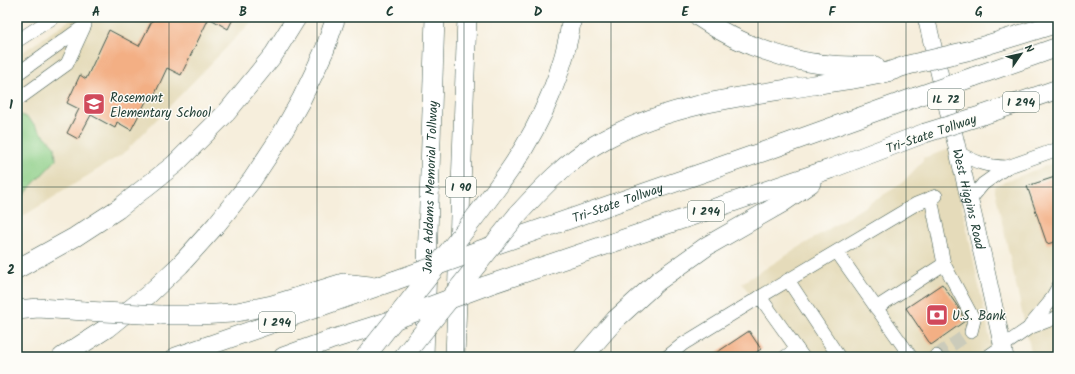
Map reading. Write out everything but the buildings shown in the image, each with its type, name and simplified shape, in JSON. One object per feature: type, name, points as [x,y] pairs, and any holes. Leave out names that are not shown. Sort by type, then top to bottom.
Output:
[{"type":"highway","points":[[17,268],[75,237],[118,209],[175,164],[227,112],[274,54],[297,17]]},
{"type":"highway","points":[[62,357],[107,328],[148,295],[180,265],[216,225],[252,180],[301,100],[325,49],[336,17]]},
{"type":"highway","name":"Jane Addams Memorial Tollway","points":[[424,357],[434,17]]},
{"type":"highway","name":"I 90","points":[[455,357],[468,17]]},
{"type":"highway","points":[[365,357],[478,214],[518,158],[546,105],[560,69],[572,17]]},
{"type":"highway","points":[[699,17],[710,25],[740,41],[773,54],[803,61],[842,66],[908,65]]},
{"type":"highway","points":[[403,357],[518,214],[543,187],[564,168],[594,145],[650,119],[679,110],[732,98],[878,75],[908,65],[967,50],[1058,23]]},
{"type":"highway","name":"Tri-State Tollway","points":[[176,357],[1058,47]]},
{"type":"highway","name":"Tri-State Tollway","points":[[283,357],[396,319],[485,286],[830,169],[925,133],[1058,89]]},
{"type":"highway","points":[[583,357],[614,320],[658,281],[707,246],[782,203],[830,169]]},
{"type":"highway","points":[[17,310],[38,308],[160,315],[232,313],[272,305],[343,283],[378,286]]},
{"type":"highway","points":[[412,357],[415,330],[426,297]]},
{"type":"highway","points":[[309,357],[330,340]]},
{"type":"main road","name":"West Higgins Road","points":[[926,17],[970,200],[1004,352]]},
{"type":"street","points":[[17,41],[54,17]]},
{"type":"street","points":[[17,74],[85,21]]},
{"type":"street","points":[[17,100],[67,64],[85,21]]},
{"type":"street","points":[[970,200],[983,184],[1007,167],[1058,149]]},
{"type":"street","points":[[959,154],[978,163],[1007,167]]},
{"type":"street","points":[[667,357],[683,344],[788,280],[916,204],[934,197],[944,264],[974,320],[971,332]]},
{"type":"street","points":[[837,252],[911,357]]},
{"type":"street","points":[[876,308],[944,264]]},
{"type":"street","points":[[788,280],[839,357]]},
{"type":"street","points":[[986,357],[1004,352],[1028,328],[1049,303],[1058,287]]},
{"type":"street","points":[[760,297],[800,353],[786,357]]},
{"type":"street","points":[[1028,328],[1058,317]]},
{"type":"shaded area","name":"Rosemont Elementary School","points":[[74,17],[256,17],[124,153],[17,220],[17,56]]},
{"type":"shaded area","points":[[950,149],[994,357],[792,357],[742,283],[901,184],[923,161],[923,158]]},
{"type":"shaded area","points":[[1058,161],[1058,357],[1032,357],[994,186]]},
{"type":"green space","points":[[17,113],[28,118],[55,147],[56,160],[17,201]]},
{"type":"tunnel","points":[[936,356],[971,332]]},
{"type":"place","name":"Rosemont Elementary School","points":[[94,104]]},
{"type":"place","name":"U.S. Bank","points":[[937,315]]}]
